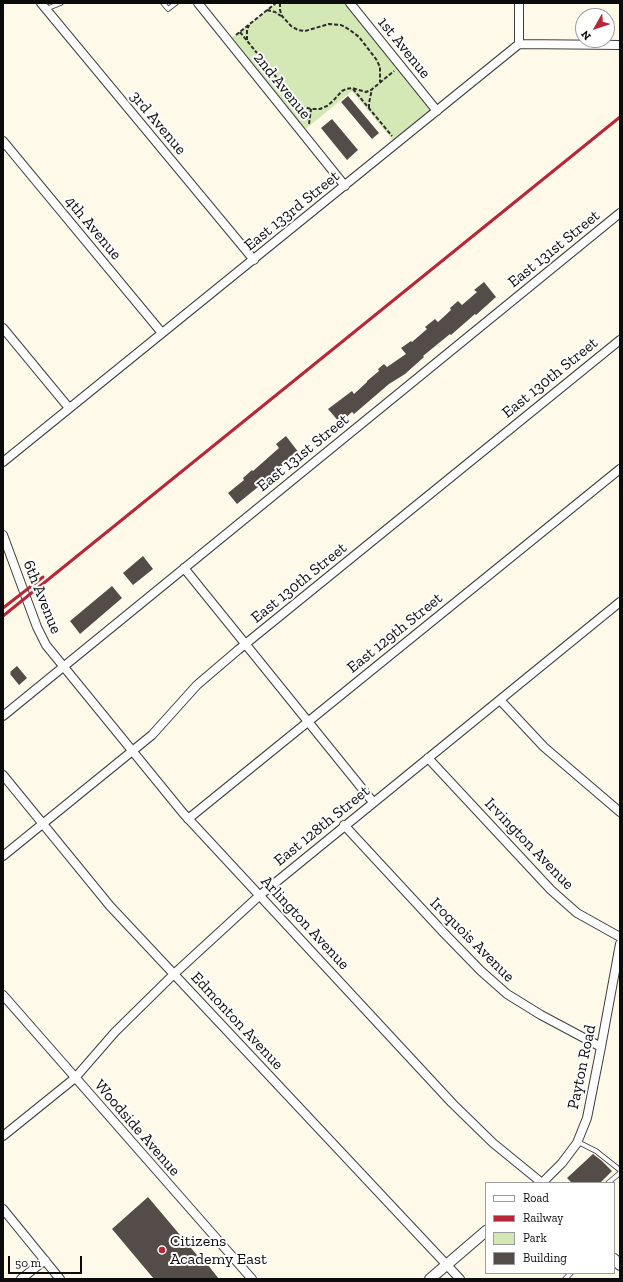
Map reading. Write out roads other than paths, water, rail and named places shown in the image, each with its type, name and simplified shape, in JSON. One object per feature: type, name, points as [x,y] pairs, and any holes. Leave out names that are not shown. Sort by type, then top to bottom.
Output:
[{"type":"street","name":"2nd Avenue","points":[[198,3],[345,186]]},
{"type":"street","name":"1st Avenue","points":[[350,3],[437,111]]},
{"type":"street","points":[[519,3],[519,44],[620,46]]},
{"type":"street","name":"3rd Avenue","points":[[43,6],[254,260]]},
{"type":"street","name":"East 133rd Street","points":[[3,462],[519,44]]},
{"type":"street","name":"4th Avenue","points":[[3,141],[162,333]]},
{"type":"street","name":"East 131st Street","points":[[3,716],[620,213]]},
{"type":"street","points":[[3,328],[69,408]]},
{"type":"street","name":"East 130th Street","points":[[3,856],[152,735],[197,685],[245,644],[620,340]]},
{"type":"street","name":"East 129th Street","points":[[188,819],[620,469]]},
{"type":"street","name":"6th Avenue","points":[[3,535],[41,636],[63,666]]},
{"type":"street","points":[[184,568],[373,802]]},
{"type":"street","name":"East 128th Street","points":[[3,1136],[75,1078],[115,1032],[174,974],[259,896],[344,825],[620,602]]},
{"type":"street","name":"Arlington Avenue","points":[[63,666],[188,819],[259,896],[452,1103],[493,1143],[541,1182]]},
{"type":"street","points":[[500,700],[544,747],[620,812]]},
{"type":"street","name":"Irvington Avenue","points":[[428,758],[551,890],[577,913],[620,937]]},
{"type":"street","name":"Edmonton Avenue","points":[[3,775],[110,906],[460,1279]]},
{"type":"street","name":"Iroquois Avenue","points":[[344,825],[444,934],[481,971],[507,994],[541,1016],[602,1047]]},
{"type":"street","name":"Payton Road","points":[[543,1182],[562,1164],[577,1141],[587,1118],[602,1047],[620,944]]},
{"type":"street","name":"Woodside Avenue","points":[[3,995],[252,1279]]},
{"type":"street","points":[[3,1209],[60,1279]]},
{"type":"street","points":[[430,1279],[485,1232]]},
{"type":"street","points":[[21,1279],[45,1260]]},
{"type":"lane","points":[[43,6],[61,3]]},
{"type":"lane","points":[[163,3],[168,9],[176,3]]},
{"type":"lane","points":[[577,1141],[596,1151],[620,1171],[609,1182]]},
{"type":"railway","points":[[3,616],[620,117]]},
{"type":"railway","points":[[3,608],[43,577]]},
{"type":"place","name":"Citizens Academy East","points":[[162,1250]]}]
